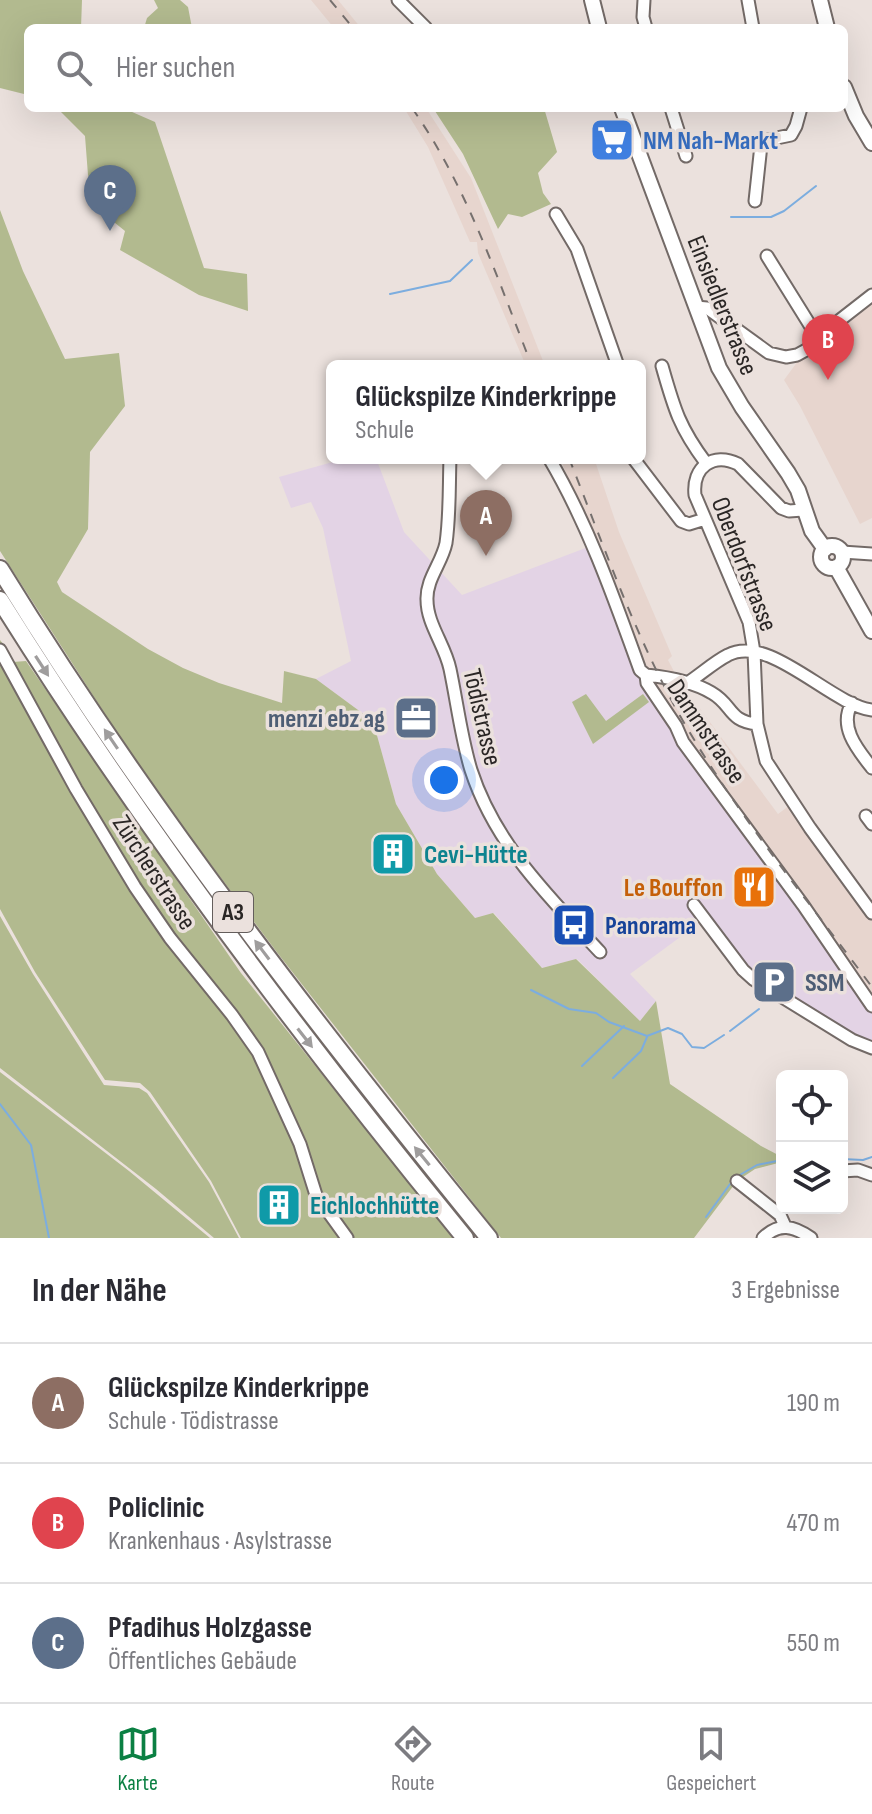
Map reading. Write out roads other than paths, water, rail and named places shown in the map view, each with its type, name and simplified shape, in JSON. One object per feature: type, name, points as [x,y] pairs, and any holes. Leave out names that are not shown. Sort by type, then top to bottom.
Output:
[{"type":"highway","name":"A3","points":[[0,569],[101,725],[203,870],[311,1014],[489,1238]]},
{"type":"highway","name":"A3","points":[[0,600],[133,803],[218,923],[337,1080],[465,1238]]},
{"type":"main road","points":[[592,0],[598,24]]},
{"type":"main road","points":[[820,0],[826,24]]},
{"type":"main road","points":[[848,97],[872,143]]},
{"type":"main road","name":"Einsiedlerstrasse","points":[[623,112],[719,368],[798,490],[816,539],[825,549]]},
{"type":"main road","points":[[836,567],[842,561],[842,552],[832,546],[825,549],[824,564],[836,567],[872,631]]},
{"type":"street","points":[[398,0],[422,24]]},
{"type":"street","points":[[644,0],[645,24]]},
{"type":"street","points":[[748,0],[752,24]]},
{"type":"street","points":[[672,112],[686,156]]},
{"type":"street","points":[[755,201],[761,145],[767,140],[791,135],[800,112]]},
{"type":"street","points":[[556,214],[577,249],[616,360]]},
{"type":"street","points":[[696,307],[707,308],[777,356],[797,355],[817,344],[818,338],[767,256]]},
{"type":"street","points":[[818,338],[872,295]]},
{"type":"street","points":[[662,366],[677,418],[706,463]]},
{"type":"street","name":"Oberdorfstrasse","points":[[803,510],[781,508],[738,464],[722,458],[706,463],[694,487],[749,622],[760,747],[774,774],[872,913]]},
{"type":"street","name":"Tödistrasse","points":[[450,464],[445,543],[426,598],[449,665],[471,769],[485,805],[509,848],[543,893],[600,952]]},
{"type":"street","name":"Dammstrasse","points":[[552,464],[576,508],[640,670],[651,676],[647,683],[683,742],[803,905],[872,1006]]},
{"type":"street","points":[[638,464],[681,521],[689,524],[705,519]]},
{"type":"street","points":[[842,552],[872,554]]},
{"type":"street","name":"Zürcherstrasse","points":[[0,650],[76,789],[135,887],[170,938],[258,1052],[300,1144],[316,1195],[347,1238]]},
{"type":"street","points":[[683,683],[727,655],[754,652],[776,658],[852,703],[872,710]]},
{"type":"street","points":[[651,676],[710,692],[721,699],[734,718],[757,724]]},
{"type":"street","points":[[852,703],[847,717],[850,736],[872,768]]},
{"type":"street","points":[[694,905],[753,979],[852,1040],[872,1048]]},
{"type":"street","points":[[848,1171],[858,1170],[872,1175]]},
{"type":"street","points":[[737,1181],[780,1215],[785,1226]]},
{"type":"street","points":[[763,1238],[776,1228],[785,1226],[797,1228],[811,1238]]},
{"type":"waterway","points":[[731,217],[771,217],[784,211],[816,186]]},
{"type":"waterway","points":[[390,294],[450,281],[472,260]]},
{"type":"waterway","points":[[531,990],[569,1009],[596,1013],[609,1022],[647,1036],[668,1028],[682,1034],[692,1047],[704,1048],[724,1035]]},
{"type":"waterway","points":[[730,1031],[759,1009]]},
{"type":"waterway","points":[[582,1066],[624,1026]]},
{"type":"waterway","points":[[613,1078],[641,1051],[647,1037]]},
{"type":"waterway","points":[[0,1104],[31,1145],[49,1238]]},
{"type":"waterway","points":[[848,1159],[872,1157]]},
{"type":"waterway","points":[[738,1176],[757,1165],[776,1161]]},
{"type":"waterway","points":[[706,1217],[730,1184]]},
{"type":"railway","points":[[330,0],[350,24]]},
{"type":"railway","points":[[415,112],[465,201],[530,360]]},
{"type":"railway","points":[[571,464],[633,620],[679,714],[747,820],[872,987]]},
{"type":"place","name":"NM Nah-Markt","points":[[612,140]]},
{"type":"place","name":"Pfadihus Holzgasse","points":[[110,231]]},
{"type":"place","name":"Policlinic","points":[[828,380]]},
{"type":"place","name":"Glückspilze Kinderkrippe","points":[[486,556]]},
{"type":"place","name":"menzi ebz ag","points":[[416,718]]},
{"type":"place","name":"Cevi-Hütte","points":[[393,854]]},
{"type":"place","name":"Le Bouffon","points":[[754,887]]},
{"type":"place","name":"Panorama","points":[[574,925]]},
{"type":"place","name":"SSM","points":[[774,982]]},
{"type":"place","name":"Eichlochhütte","points":[[279,1205]]}]
